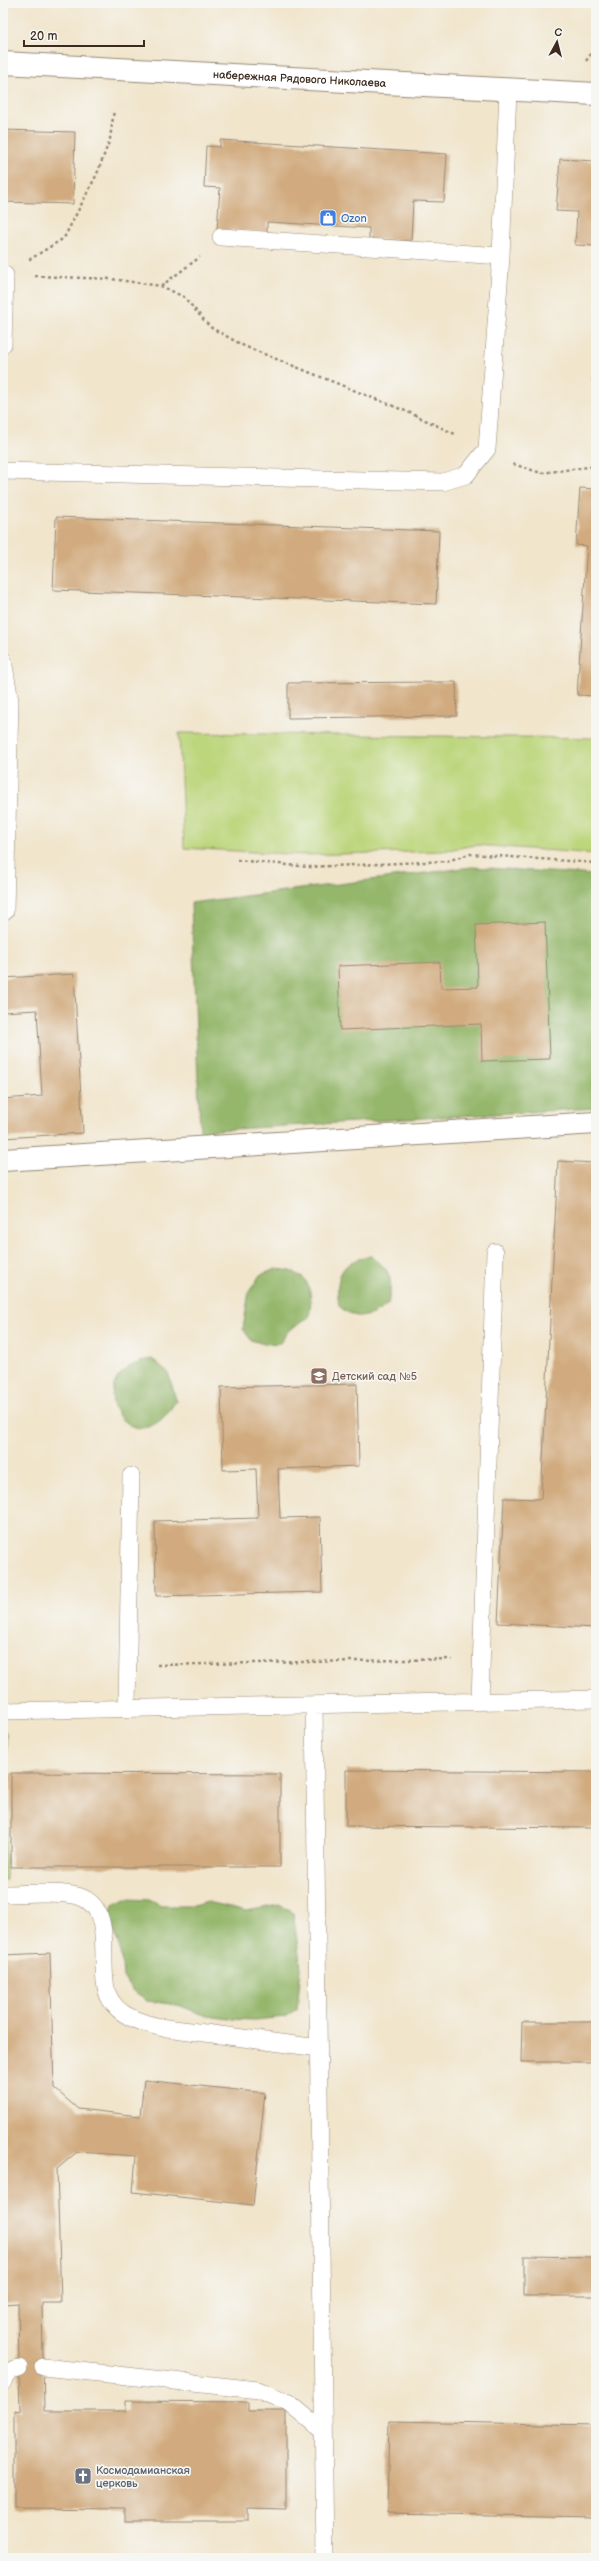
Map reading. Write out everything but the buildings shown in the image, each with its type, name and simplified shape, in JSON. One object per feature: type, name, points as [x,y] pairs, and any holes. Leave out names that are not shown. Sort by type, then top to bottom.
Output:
[{"type":"street","name":"набережная Рядового Николаева","points":[[3,63],[508,91],[596,94]]},
{"type":"street","points":[[3,1160],[596,1123]]},
{"type":"lane","points":[[3,471],[443,482],[466,475],[487,449],[501,256],[508,91]]},
{"type":"lane","points":[[221,238],[501,256]]},
{"type":"lane","points":[[3,344],[5,275]]},
{"type":"lane","points":[[3,660],[10,701],[5,911]]},
{"type":"lane","points":[[480,1702],[495,1252]]},
{"type":"lane","points":[[127,1708],[131,1476]]},
{"type":"lane","points":[[3,1711],[596,1699]]},
{"type":"lane","points":[[314,1705],[325,2558]]},
{"type":"lane","points":[[3,1894],[74,1895],[90,1901],[102,1922],[107,1986],[110,1998],[122,2012],[138,2021],[159,2027],[319,2048]]},
{"type":"lane","points":[[43,2367],[258,2390],[289,2403],[323,2431]]},
{"type":"lane","points":[[3,2382],[5,2375],[12,2369],[19,2368]]},
{"type":"path","points":[[5,275],[64,238],[97,174],[110,139],[114,110]]},
{"type":"path","points":[[160,286],[193,264],[221,238]]},
{"type":"path","points":[[5,275],[111,279],[160,286],[184,297],[210,327],[244,346],[408,412],[487,449],[518,467],[541,473],[596,466]]},
{"type":"path","points":[[238,860],[310,867],[447,861],[470,854],[596,863]]},
{"type":"path","points":[[127,1666],[482,1658]]},
{"type":"green space","points":[[179,733],[596,738],[596,854],[476,845],[442,851],[305,855],[184,848]]},
{"type":"green space","points":[[472,867],[596,875],[596,1108],[200,1131],[191,903]]},
{"type":"green space","points":[[371,1256],[387,1271],[389,1276],[390,1288],[388,1304],[370,1315],[358,1316],[339,1306],[339,1279],[342,1272],[352,1262],[360,1258]]},
{"type":"green space","points":[[276,1269],[296,1273],[307,1283],[311,1298],[309,1317],[289,1330],[280,1343],[264,1344],[251,1340],[243,1329],[249,1292],[260,1275]]},
{"type":"green space","points":[[152,1359],[168,1372],[176,1400],[160,1421],[143,1428],[128,1424],[118,1414],[112,1399],[115,1382],[128,1368]]},
{"type":"green space","points":[[3,1732],[6,1732],[6,1880],[3,1880]]},
{"type":"green space","points":[[125,1899],[149,1900],[161,1906],[193,1906],[208,1902],[247,1911],[279,1905],[293,1913],[301,1968],[297,2010],[285,2017],[255,2020],[230,2019],[207,2016],[178,2005],[147,2001],[132,1991],[123,1977],[121,1952],[110,1919],[113,1905]]},
{"type":"place","name":"Ozon","points":[[328,218]]},
{"type":"place","name":"Детский сад №5","points":[[319,1376]]},
{"type":"place","name":"Космодамианская церковь","points":[[83,2476]]}]
